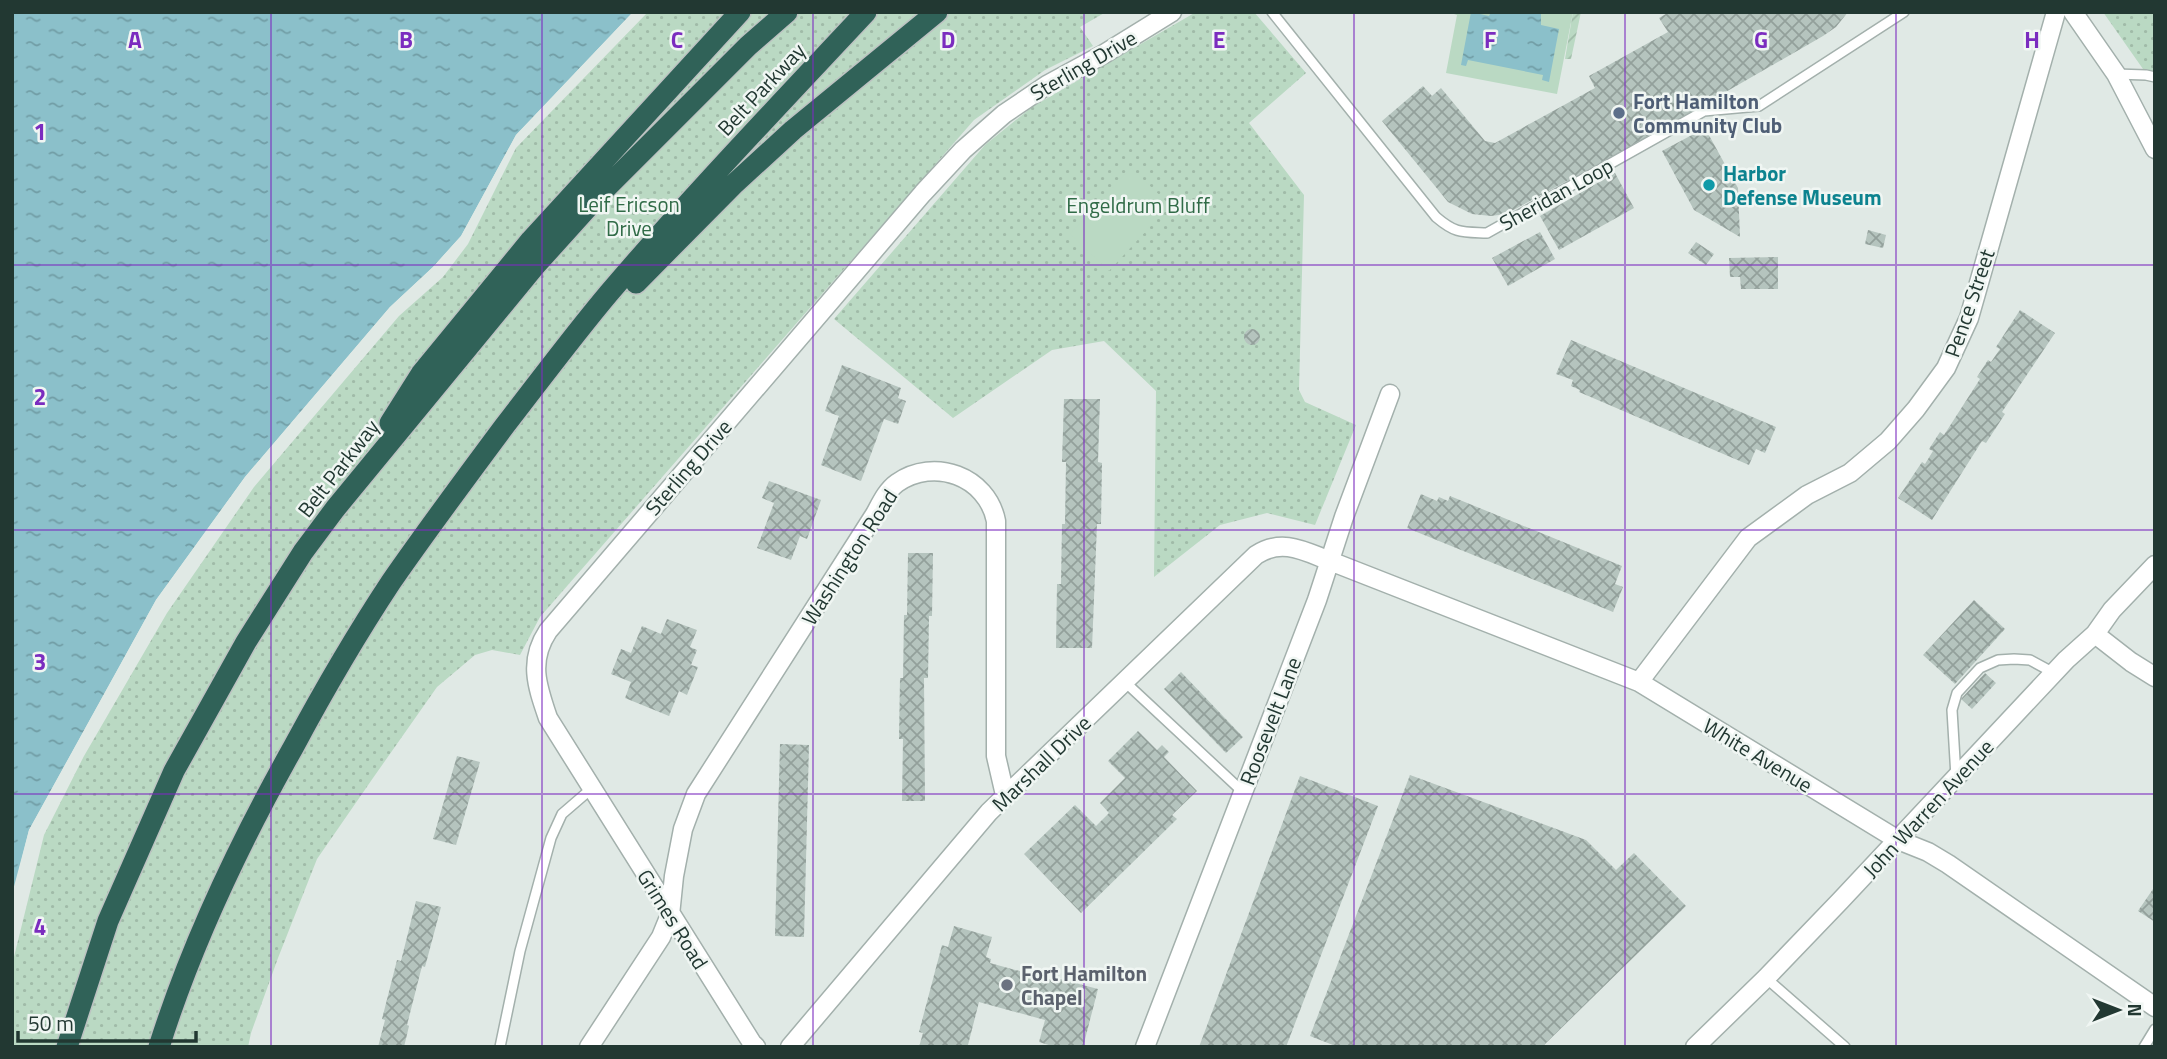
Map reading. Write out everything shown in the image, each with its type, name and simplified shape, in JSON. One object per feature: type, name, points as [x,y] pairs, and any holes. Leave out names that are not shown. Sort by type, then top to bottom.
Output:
[{"type":"highway","points":[[335,509],[421,374],[531,240],[740,12]]},
{"type":"highway","name":"Belt Parkway","points":[[67,1047],[108,921],[174,771],[246,642],[303,552],[335,509],[534,267],[609,186],[748,46],[787,12]]},
{"type":"highway","name":"Belt Parkway","points":[[159,1047],[193,952],[242,842],[328,684],[391,583],[460,485],[608,294],[726,161],[866,12]]},
{"type":"highway","points":[[460,485],[640,279],[733,185],[793,130],[937,12]]},
{"type":"street","name":"Sterling Drive","points":[[591,789],[548,718],[538,691],[536,660],[539,643],[896,224],[963,150],[1003,114],[1172,12]]},
{"type":"street","name":"Pence Street","points":[[1639,682],[1748,538],[1807,495],[1850,473],[1888,441],[1946,368],[1969,318],[2056,12]]},
{"type":"street","points":[[2073,12],[2116,74],[2155,149]]},
{"type":"street","name":"Roosevelt Lane","points":[[1145,1047],[1331,561],[1344,517],[1390,394]]},
{"type":"street","name":"Washington Road","points":[[670,915],[683,830],[696,794],[883,498],[895,484],[913,474],[930,470],[950,472],[963,477],[977,487],[989,501],[995,514],[996,756],[1006,795]]},
{"type":"street","name":"Marshall Drive","points":[[790,1047],[1006,795],[1256,555],[1267,547],[1295,547],[1331,561]]},
{"type":"street","name":"White Avenue","points":[[1331,561],[1639,682],[1898,840],[1928,852],[1962,873],[2155,1007]]},
{"type":"street","name":"John Warren Avenue","points":[[1695,1047],[1766,978],[2054,673],[2095,634],[2112,610],[2155,565]]},
{"type":"street","points":[[2095,634],[2155,677]]},
{"type":"street","name":"Grimes Road","points":[[591,789],[756,1047]]},
{"type":"street","points":[[589,1047],[661,937],[670,915]]},
{"type":"lane","name":"Sheridan Loop","points":[[1272,12],[1436,217],[1450,229],[1487,233],[1704,111],[1759,106],[1904,12]]},
{"type":"lane","points":[[2116,74],[2155,77]]},
{"type":"lane","points":[[1956,778],[1952,710],[1958,693],[1980,668],[1998,660],[2030,660],[2054,673]]},
{"type":"lane","points":[[1125,682],[1243,792]]},
{"type":"lane","points":[[500,1047],[520,951],[551,838],[562,814],[591,789]]},
{"type":"lane","points":[[1766,978],[1845,1047]]},
{"type":"lane","points":[[2144,1047],[2155,1029]]},
{"type":"green space","name":"Leif Ericson Drive","points":[[648,12],[1106,12],[1080,27],[1093,46],[1045,70],[974,120],[540,617],[520,655],[492,650],[475,655],[437,687],[317,859],[278,958],[248,1047],[12,1047],[12,965],[44,835],[84,756],[167,613],[254,487],[399,316],[443,277],[468,244],[516,148]]},
{"type":"green space","name":"Engeldrum Bluff","points":[[1196,12],[1254,12],[1306,73],[1249,123],[1304,195],[1299,390],[1305,402],[1356,425],[1315,525],[1267,513],[1220,525],[1154,577],[1156,391],[1104,341],[1052,350],[953,418],[834,319],[985,145],[1032,107]]},
{"type":"green space","points":[[1448,12],[1573,12],[1557,94],[1446,73],[1457,15]]},
{"type":"green space","points":[[1573,12],[1581,12],[1571,59],[1565,59]]},
{"type":"green space","points":[[2103,12],[2155,12],[2155,72],[2149,73],[2143,69]]},
{"type":"green space","points":[[1131,168],[1170,205],[1109,271],[1070,234]]},
{"type":"water","points":[[12,12],[633,12],[516,135],[461,236],[433,267],[390,307],[245,477],[156,600],[29,830],[12,894]]},
{"type":"water","points":[[1471,12],[1489,16],[1491,12],[1541,12],[1541,25],[1559,29],[1549,82],[1542,80],[1543,75],[1468,60],[1466,66],[1461,65]]},
{"type":"pier","points":[[633,12],[637,13],[519,137],[464,238],[436,269],[392,309],[248,479],[158,601],[33,831],[16,895],[12,898],[29,830],[156,600],[245,477],[390,307],[433,267],[461,236],[516,135]]},
{"type":"building","name":"Fort Hamilton Community Club","points":[[1669,12],[1848,12],[1836,27],[1823,36],[1644,139],[1506,214],[1472,214],[1448,202],[1382,121],[1423,86],[1432,96],[1441,88],[1485,141],[1495,143],[1595,88],[1589,76],[1668,32],[1659,18]]},
{"type":"building","name":"Harbor Defense Museum","points":[[1705,128],[1738,188],[1740,237],[1694,210],[1662,151]]},
{"type":"building","points":[[1615,173],[1634,208],[1559,250],[1540,216]]},
{"type":"building","points":[[1868,230],[1886,235],[1883,248],[1865,244]]},
{"type":"building","points":[[1540,232],[1555,259],[1508,286],[1492,258]]},
{"type":"building","points":[[1696,242],[1714,254],[1706,265],[1688,253]]},
{"type":"building","points":[[1778,257],[1778,289],[1741,289],[1740,277],[1730,277],[1729,258]]},
{"type":"building","points":[[2020,310],[2055,333],[2002,412],[2005,414],[1986,443],[1982,441],[1932,520],[1898,498],[1922,462],[1925,464],[1933,451],[1929,449],[1940,432],[1944,435],[1980,379],[1977,377],[1988,360],[1991,362],[2000,349],[1996,347]]},
{"type":"building","points":[[1249,329],[1255,329],[1260,337],[1258,343],[1249,345],[1244,340],[1244,334]]},
{"type":"building","points":[[1571,340],[1776,427],[1765,453],[1756,449],[1749,465],[1579,392],[1580,390],[1571,386],[1573,380],[1556,374]]},
{"type":"building","points":[[842,365],[901,388],[898,398],[906,401],[898,424],[884,419],[861,481],[821,465],[839,416],[825,411]]},
{"type":"building","points":[[1064,399],[1100,399],[1098,462],[1102,463],[1101,524],[1097,524],[1092,648],[1056,648],[1057,584],[1061,584],[1062,524],[1065,524],[1066,462],[1062,462]]},
{"type":"building","points":[[769,481],[821,500],[807,539],[800,536],[791,560],[757,548],[774,503],[762,498]]},
{"type":"building","points":[[1421,494],[1437,501],[1439,497],[1448,501],[1450,496],[1622,566],[1615,584],[1623,587],[1613,612],[1407,528]]},
{"type":"building","points":[[908,553],[933,553],[928,678],[924,678],[925,801],[902,801],[900,678],[903,678]]},
{"type":"building","points":[[1974,600],[2005,629],[1955,684],[1923,655]]},
{"type":"building","points":[[667,619],[697,630],[690,647],[697,650],[691,665],[698,667],[687,695],[679,691],[669,716],[625,698],[631,682],[611,674],[621,649],[631,653],[642,626],[661,634]]},
{"type":"building","points":[[1181,672],[1243,737],[1226,753],[1164,689]]},
{"type":"building","points":[[1985,673],[1996,683],[1972,709],[1961,699]]},
{"type":"building","points":[[1138,731],[1157,750],[1162,745],[1169,752],[1164,757],[1197,791],[1172,815],[1177,819],[1081,913],[1024,854],[1075,805],[1096,826],[1109,813],[1100,803],[1125,778],[1108,761]]},
{"type":"building","points":[[780,744],[809,745],[804,937],[775,936]]},
{"type":"building","points":[[457,756],[480,762],[456,845],[433,839]]},
{"type":"building","points":[[1410,775],[1586,840],[1616,870],[1634,853],[1686,906],[1542,1047],[1338,1047],[1310,1036]]},
{"type":"building","points":[[1300,776],[1378,806],[1286,1047],[1199,1047]]},
{"type":"building","points":[[2155,886],[2155,922],[2138,911]]},
{"type":"building","points":[[416,901],[441,907],[425,967],[422,966],[404,1047],[378,1047],[397,960],[401,961]]},
{"type":"building","name":"Fort Hamilton Chapel","points":[[954,926],[992,937],[986,957],[991,959],[990,963],[1098,989],[1083,1047],[1055,1047],[1039,1042],[1045,1020],[979,1002],[968,1045],[919,1047],[923,1033],[919,1032],[942,945],[948,947]]},
{"type":"place","name":"Fort Hamilton Community Club","points":[[1619,113]]},
{"type":"place","name":"Harbor Defense Museum","points":[[1709,185]]},
{"type":"place","name":"Fort Hamilton Chapel","points":[[1007,985]]}]
